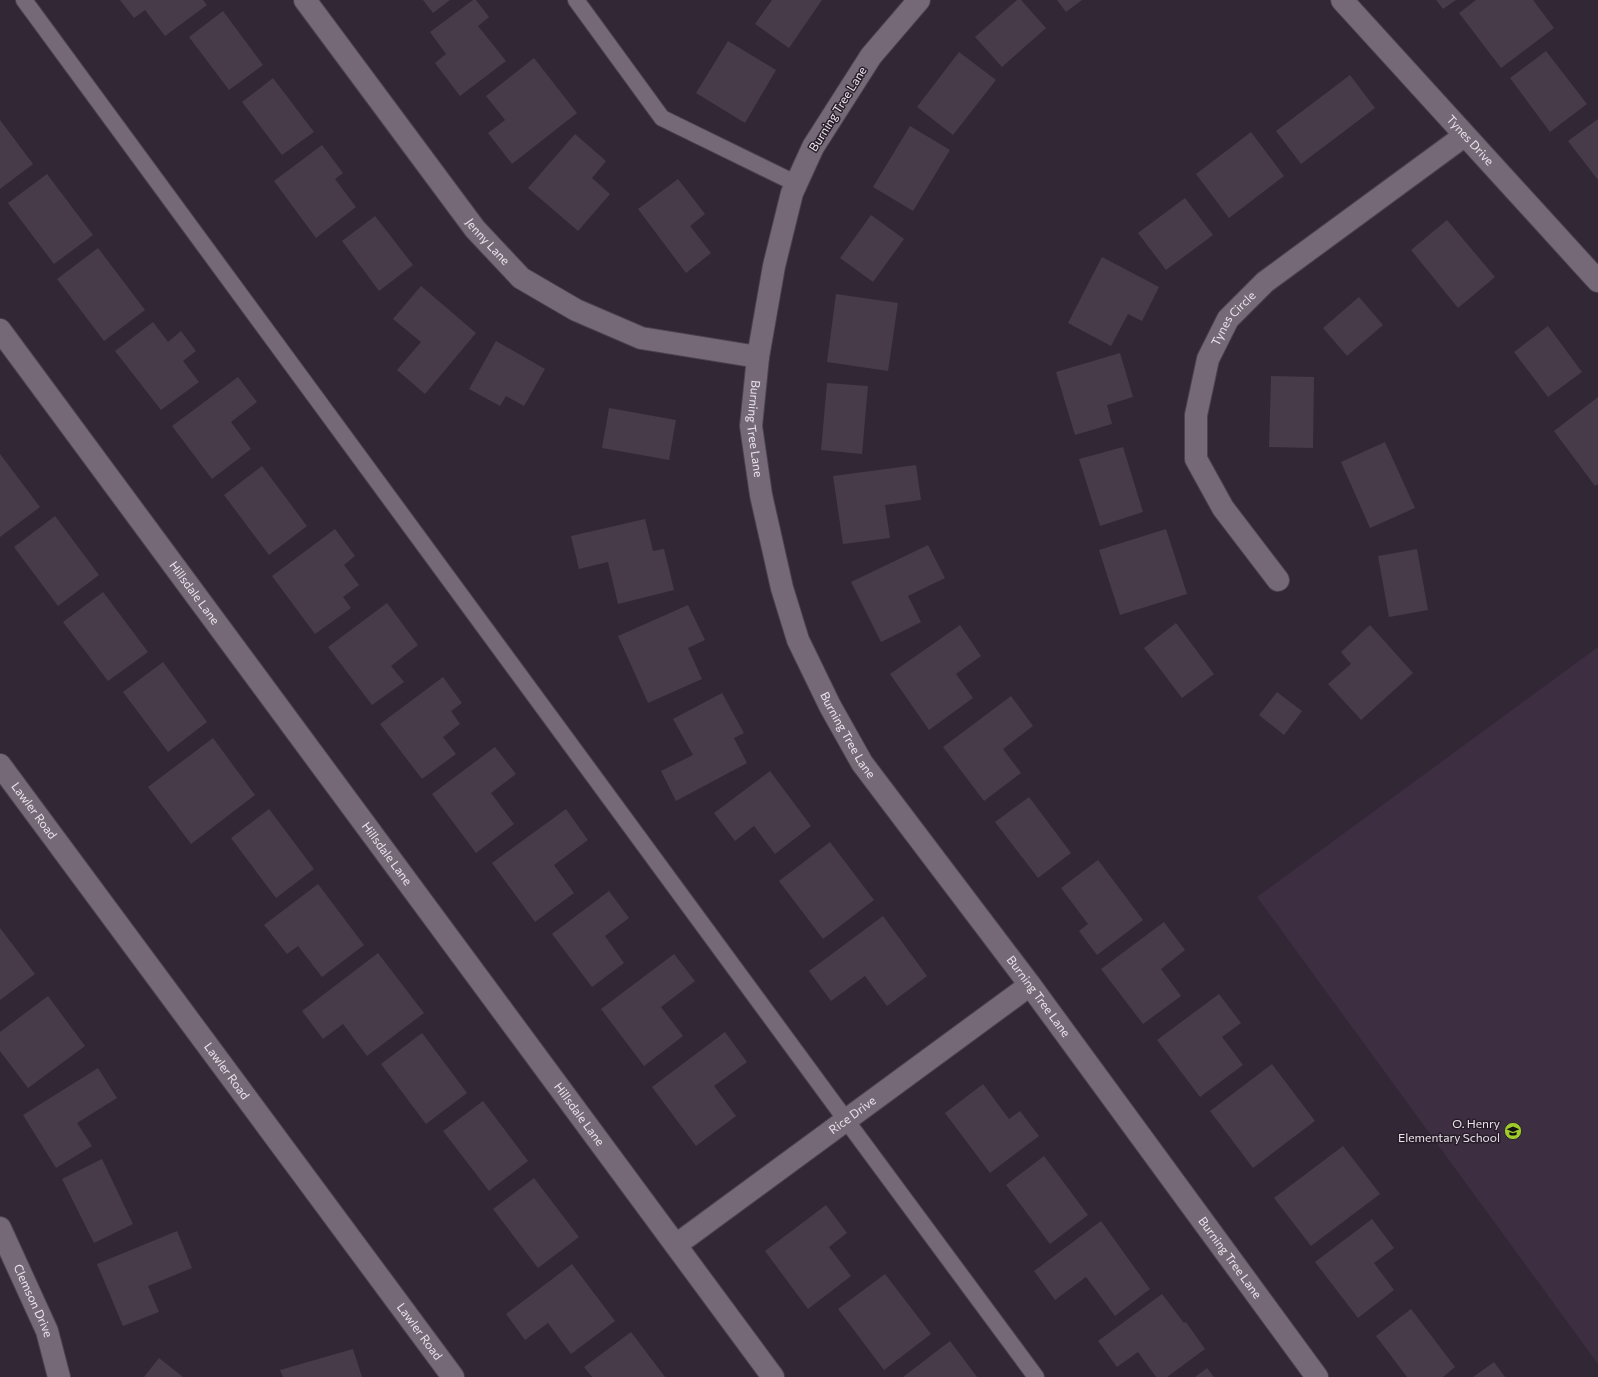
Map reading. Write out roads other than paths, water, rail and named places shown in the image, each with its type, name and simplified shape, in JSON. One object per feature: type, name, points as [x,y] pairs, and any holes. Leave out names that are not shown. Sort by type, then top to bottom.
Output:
[{"type":"street","name":"Jenny Lane","points":[[305,0],[475,229],[521,278],[576,310],[640,338],[758,357]]},
{"type":"street","name":"Burning Tree Lane","points":[[919,0],[871,56],[813,147],[792,193],[774,266],[758,357],[751,426],[760,487],[782,588],[798,640],[830,706],[862,763],[1030,985],[1317,1377]]},
{"type":"street","name":"Tynes Drive","points":[[1342,0],[1464,136],[1598,281]]},
{"type":"street","name":"Tynes Circle","points":[[1278,580],[1223,508],[1196,459],[1196,415],[1208,359],[1228,319],[1265,282],[1464,136]]},
{"type":"street","name":"Hillsdale Lane","points":[[0,330],[773,1377]]},
{"type":"street","name":"Lawler Road","points":[[0,765],[454,1377]]},
{"type":"street","name":"Rice Drive","points":[[676,1245],[1030,985]]},
{"type":"street","name":"Clemson Drive","points":[[0,1228],[46,1331],[59,1377]]},
{"type":"lane","points":[[24,0],[1036,1377]]},
{"type":"lane","points":[[576,0],[662,118],[797,184]]},
{"type":"place","name":"O. Henry Elementary School","points":[[1513,1131]]}]
